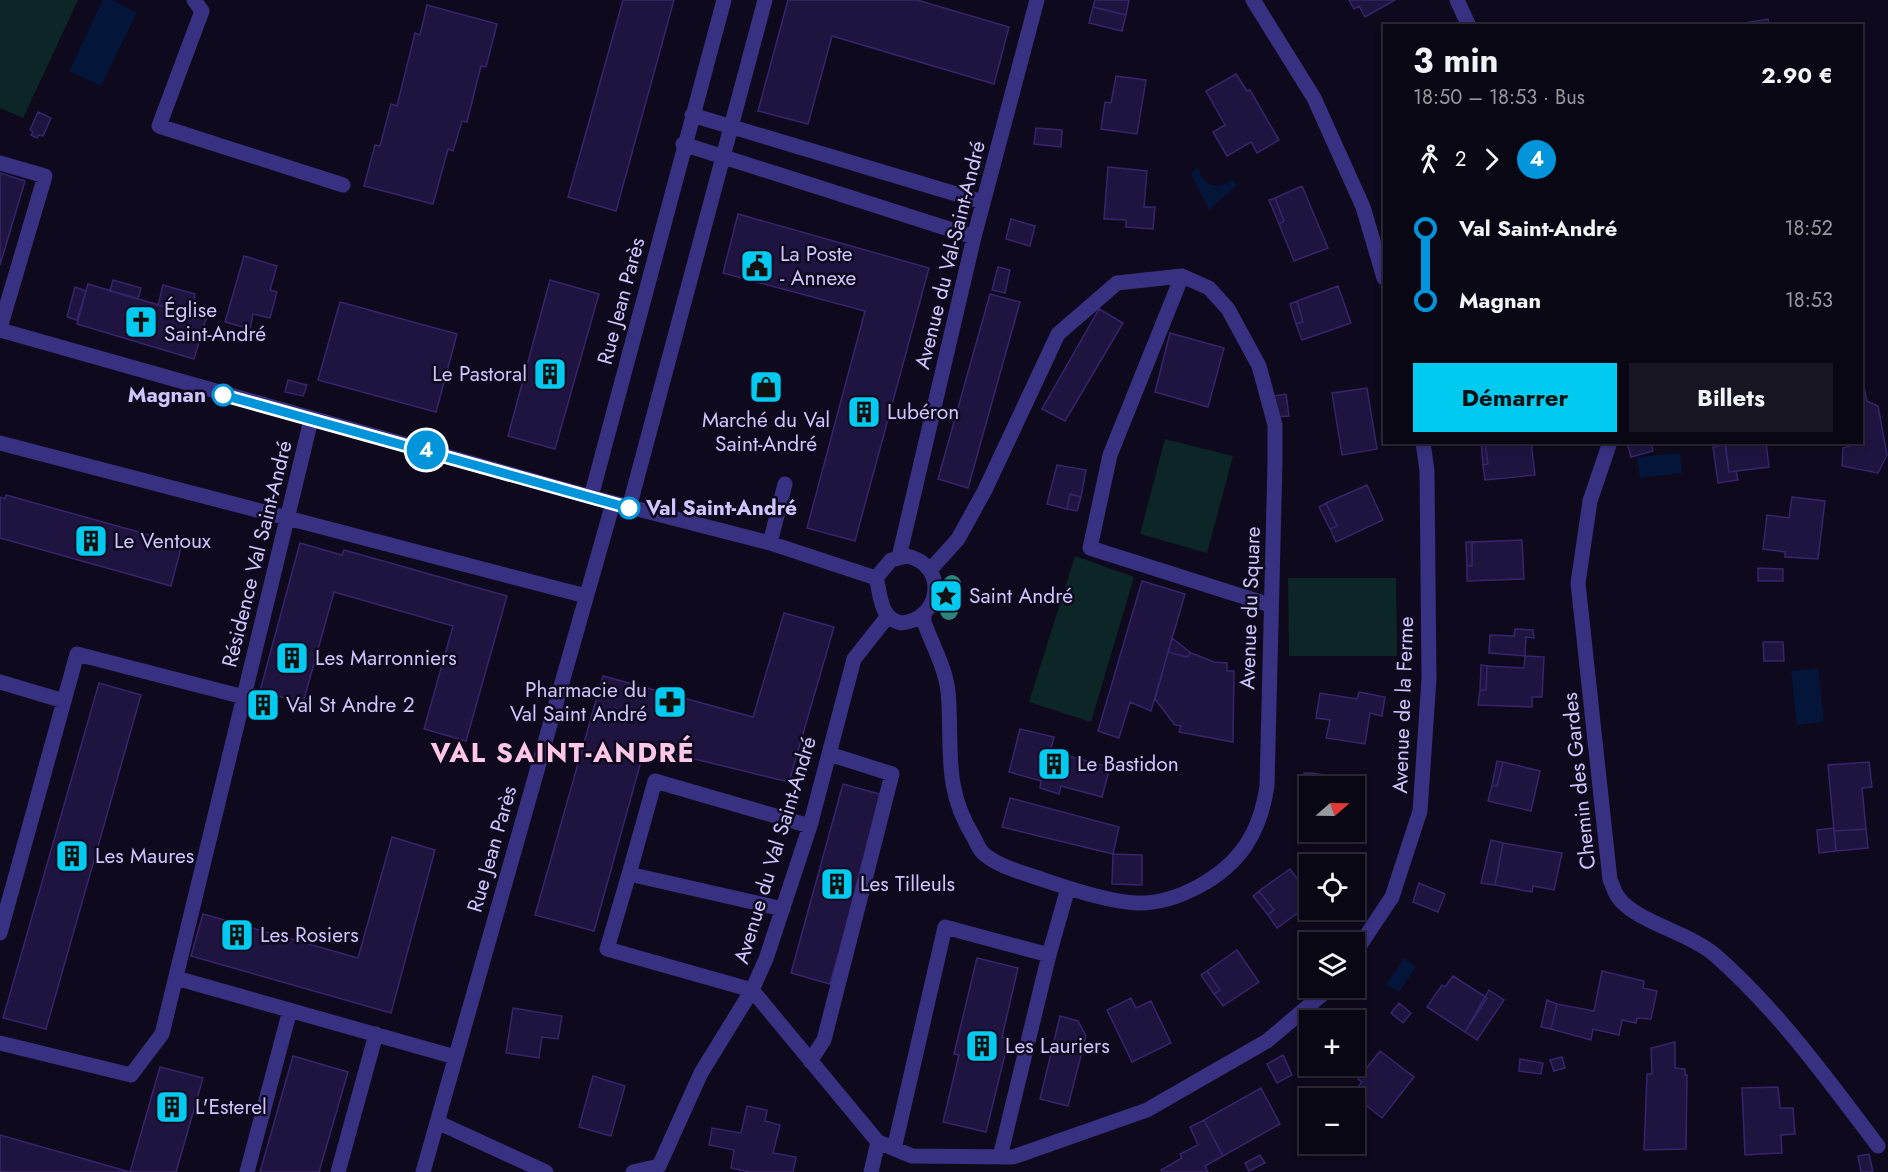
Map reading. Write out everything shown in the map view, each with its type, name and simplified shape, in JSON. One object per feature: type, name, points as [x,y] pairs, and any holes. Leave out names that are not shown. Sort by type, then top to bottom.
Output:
[{"type":"street","points":[[194,0],[202,11],[159,126],[343,185]]},
{"type":"street","name":"Rue Jean Parès","points":[[591,497],[683,144],[724,0]]},
{"type":"street","points":[[629,508],[765,0]]},
{"type":"street","points":[[1253,0],[1314,98],[1363,207],[1383,275]]},
{"type":"street","points":[[1457,0],[1468,24]]},
{"type":"street","name":"Avenue du Val-Saint-André","points":[[899,557],[983,202],[1034,1]]},
{"type":"street","points":[[692,115],[983,202]]},
{"type":"street","points":[[683,144],[975,237]]},
{"type":"street","points":[[0,163],[45,176],[5,295],[0,329],[311,420],[469,461],[629,508],[770,543],[876,578]]},
{"type":"street","points":[[930,570],[958,539],[980,500],[1058,334],[1117,283],[1182,276],[1110,455],[1090,548],[1270,605]]},
{"type":"street","name":"Avenue du Square","points":[[924,614],[924,622],[948,689],[950,781],[964,822],[982,852],[1002,864],[1068,888],[1136,903],[1163,900],[1209,879],[1245,846],[1264,808],[1267,786],[1275,425],[1258,366],[1228,309],[1209,288],[1182,276]]},
{"type":"street","name":"Résidence Val Saint-André","points":[[0,1042],[131,1075],[162,1035],[311,420]]},
{"type":"street","points":[[0,443],[586,596]]},
{"type":"street","name":"Avenue de la Ferme","points":[[1365,938],[1392,897],[1420,811],[1429,679],[1427,471],[1423,444]]},
{"type":"street","name":"Chemin des Gardes","points":[[1609,444],[1590,501],[1578,583],[1611,880],[1618,897],[1634,911],[1698,941],[1736,974],[1791,1034],[1878,1146]]},
{"type":"street","points":[[770,543],[785,484]]},
{"type":"street","name":"Rue Jean Parès","points":[[423,1172],[613,503]]},
{"type":"street","points":[[899,557],[916,558],[930,570],[936,592],[933,603],[924,614],[901,623],[888,616],[879,599],[876,578],[885,566],[899,557]]},
{"type":"street","name":"Avenue du Val Saint-André","points":[[878,1142],[752,990],[783,909],[810,826],[854,659],[888,616]]},
{"type":"street","name":"Résidence Val Saint-André","points":[[0,933],[77,654],[244,697]]},
{"type":"street","points":[[0,682],[64,701]]},
{"type":"street","points":[[810,1060],[824,1040],[892,774],[829,754]]},
{"type":"street","points":[[633,1172],[660,1169],[701,1073],[752,990],[607,949],[655,781],[810,826]]},
{"type":"street","points":[[629,874],[783,909]]},
{"type":"street","points":[[1000,1157],[1049,955],[1068,888]]},
{"type":"street","points":[[894,1149],[945,927],[1049,955]]},
{"type":"street","points":[[176,978],[455,1057]]},
{"type":"street","points":[[871,1172],[878,1142],[912,1156],[1013,1157],[1147,1110],[1267,1041],[1318,998]]},
{"type":"street","points":[[247,1172],[290,1010]]},
{"type":"street","points":[[338,1172],[376,1034]]},
{"type":"street","points":[[437,1122],[546,1172]]},
{"type":"green space","points":[[0,0],[78,0],[23,118],[0,108]]},
{"type":"green space","points":[[1165,439],[1233,456],[1207,553],[1140,534]]},
{"type":"green space","points":[[1075,556],[1134,577],[1091,722],[1029,702]]},
{"type":"green space","points":[[1288,578],[1396,578],[1397,656],[1289,656]]},
{"type":"water","points":[[103,0],[112,0],[137,13],[101,86],[69,71]]},
{"type":"water","points":[[1198,168],[1207,182],[1222,185],[1232,179],[1237,185],[1209,210],[1191,174]]},
{"type":"water","points":[[1680,453],[1682,473],[1640,478],[1637,457]]},
{"type":"water","points":[[1818,668],[1824,722],[1797,725],[1791,671]]},
{"type":"water","points":[[1404,958],[1416,967],[1399,992],[1386,985]]},
{"type":"building","points":[[623,0],[674,0],[616,211],[568,197]]},
{"type":"building","points":[[788,0],[917,0],[1009,27],[994,84],[832,36],[808,124],[758,111]]},
{"type":"building","points":[[1095,0],[1129,0],[1126,15],[1093,7]]},
{"type":"building","points":[[1349,0],[1395,0],[1365,17],[1359,6],[1354,9]]},
{"type":"building","points":[[427,5],[497,24],[486,67],[481,66],[467,122],[462,121],[453,151],[448,149],[433,204],[364,186],[375,145],[380,146],[391,104],[397,106],[415,33],[420,35]]},
{"type":"building","points":[[1093,7],[1126,15],[1122,31],[1089,23]]},
{"type":"building","points":[[1768,19],[1769,24],[1738,24]]},
{"type":"building","points":[[1236,74],[1247,91],[1250,90],[1279,140],[1257,153],[1251,142],[1227,156],[1213,132],[1225,125],[1206,91]]},
{"type":"building","points":[[1116,76],[1146,80],[1137,134],[1101,129],[1105,102],[1111,103]]},
{"type":"building","points":[[38,112],[51,118],[43,136],[39,135],[37,138],[31,135],[33,132],[30,130]]},
{"type":"building","points":[[1036,128],[1062,130],[1061,147],[1034,144]]},
{"type":"building","points":[[1108,167],[1147,171],[1144,207],[1155,207],[1153,229],[1126,227],[1126,220],[1104,219]]},
{"type":"building","points":[[0,173],[25,181],[0,265]]},
{"type":"building","points":[[1302,186],[1328,248],[1294,261],[1279,224],[1284,221],[1275,198]]},
{"type":"building","points":[[1275,198],[1284,221],[1279,224],[1269,200]]},
{"type":"building","name":"Lubéron","points":[[738,214],[929,268],[855,541],[807,528],[865,311],[723,273]]},
{"type":"building","points":[[1011,219],[1035,226],[1030,246],[1006,239]]},
{"type":"building","points":[[244,256],[277,266],[270,290],[277,292],[270,318],[253,314],[250,329],[225,322]]},
{"type":"building","points":[[998,267],[1010,270],[1005,293],[992,290]]},
{"type":"building","points":[[113,280],[141,288],[138,299],[110,291]]},
{"type":"building","name":"Le Pastoral","points":[[550,280],[599,294],[555,449],[508,436]]},
{"type":"building","name":"Église Saint-André","points":[[88,284],[206,319],[194,359],[77,324]]},
{"type":"building","points":[[163,285],[195,294],[190,314],[158,305]]},
{"type":"building","points":[[1338,286],[1351,323],[1302,340],[1296,324],[1303,322],[1297,301]]},
{"type":"building","points":[[75,287],[86,291],[77,320],[67,317]]},
{"type":"building","points":[[990,294],[1020,302],[968,488],[938,479]]},
{"type":"building","points":[[1297,301],[1303,322],[1296,324],[1290,304]]},
{"type":"building","points":[[340,302],[457,334],[436,412],[318,380]]},
{"type":"building","points":[[1099,309],[1123,323],[1065,421],[1042,409]]},
{"type":"building","points":[[1170,333],[1224,348],[1208,407],[1155,392]]},
{"type":"building","points":[[288,380],[307,385],[303,396],[285,392]]},
{"type":"building","points":[[1864,387],[1867,401],[1878,406],[1887,455],[1878,473],[1842,466],[1843,448],[1863,444]]},
{"type":"building","points":[[1367,388],[1377,449],[1342,455],[1332,393]]},
{"type":"building","points":[[1286,394],[1289,416],[1277,417],[1274,396]]},
{"type":"building","points":[[1481,444],[1485,444],[1488,464],[1483,465]]},
{"type":"building","points":[[1485,444],[1531,444],[1535,475],[1485,480],[1483,465],[1488,464]]},
{"type":"building","points":[[1628,444],[1651,444],[1653,451],[1631,457]]},
{"type":"building","points":[[1725,444],[1766,444],[1769,467],[1729,472]]},
{"type":"building","points":[[1725,445],[1729,472],[1736,471],[1738,480],[1718,483],[1713,447]]},
{"type":"building","points":[[1057,465],[1086,470],[1081,497],[1070,494],[1067,509],[1047,504]]},
{"type":"building","points":[[1367,485],[1383,520],[1336,542],[1330,529],[1337,526],[1326,503]]},
{"type":"building","points":[[1070,494],[1081,497],[1077,511],[1067,509]]},
{"type":"building","name":"Le Ventoux","points":[[6,495],[182,544],[171,586],[0,538],[0,497],[5,499]]},
{"type":"building","points":[[1792,497],[1825,501],[1818,559],[1785,557],[1785,552],[1763,549],[1767,515],[1789,518]]},
{"type":"building","points":[[1326,503],[1337,526],[1330,529],[1319,507]]},
{"type":"building","points":[[1522,540],[1524,579],[1467,581],[1467,566],[1472,566],[1472,542]]},
{"type":"building","points":[[1466,542],[1472,542],[1472,566],[1467,566]]},
{"type":"building","name":"Les Marronniers","points":[[300,543],[342,555],[344,550],[507,596],[466,741],[424,729],[453,626],[334,592],[303,703],[260,691]]},
{"type":"building","points":[[1758,568],[1783,569],[1783,581],[1758,581]]},
{"type":"building","points":[[1142,581],[1185,594],[1151,711],[1130,702],[1119,738],[1098,731]]},
{"type":"building","points":[[784,613],[834,627],[789,782],[645,747],[594,931],[535,915],[603,676],[753,717]]},
{"type":"building","points":[[1515,629],[1533,630],[1534,638],[1526,637],[1525,656],[1489,653],[1490,635],[1514,636]]},
{"type":"building","points":[[1172,638],[1191,653],[1187,657],[1168,652]]},
{"type":"building","points":[[1763,642],[1783,642],[1784,661],[1764,661]]},
{"type":"building","points":[[1168,652],[1187,657],[1191,653],[1214,662],[1227,663],[1227,671],[1234,671],[1233,742],[1179,732],[1181,726],[1175,725],[1155,699]]},
{"type":"building","points":[[1525,656],[1544,657],[1542,697],[1532,697],[1532,707],[1478,705],[1480,690],[1486,690],[1487,666],[1524,668]]},
{"type":"building","points":[[1481,665],[1487,666],[1486,690],[1480,690]]},
{"type":"building","name":"Les Maures","points":[[99,683],[141,695],[46,1029],[3,1018]]},
{"type":"building","name":"Val St Andre 2","points":[[260,691],[273,695],[267,719],[252,716]]},
{"type":"building","points":[[1359,692],[1385,697],[1382,716],[1370,713],[1365,744],[1326,738],[1330,720],[1316,718],[1320,693],[1357,699]]},
{"type":"building","name":"Le Bastidon","points":[[1020,729],[1054,737],[1049,756],[1067,761],[1068,756],[1110,767],[1102,797],[1061,786],[1059,794],[1040,788],[1041,781],[1009,772]]},
{"type":"building","points":[[1497,761],[1503,762],[1497,786],[1492,785]]},
{"type":"building","points":[[1503,762],[1540,771],[1531,811],[1488,801],[1492,785],[1497,786]]},
{"type":"building","points":[[1869,762],[1872,787],[1862,788],[1866,829],[1834,831],[1828,765]]},
{"type":"building","points":[[1304,773],[1312,773],[1311,776],[1304,776]]},
{"type":"building","points":[[1312,773],[1330,776],[1312,776]]},
{"type":"building","name":"Les Tilleuls","points":[[843,784],[883,795],[830,984],[791,973]]},
{"type":"building","points":[[1010,798],[1119,827],[1113,854],[1002,827]]},
{"type":"building","points":[[1834,828],[1836,851],[1819,853],[1817,830]]},
{"type":"building","points":[[1866,829],[1868,848],[1836,851],[1834,831]]},
{"type":"building","name":"Les Rosiers","points":[[392,837],[435,850],[391,1013],[191,956],[203,914],[358,958]]},
{"type":"building","points":[[1491,840],[1503,843],[1495,885],[1481,883]]},
{"type":"building","points":[[1503,843],[1562,853],[1554,890],[1533,886],[1532,892],[1495,885]]},
{"type":"building","points":[[1113,854],[1142,855],[1142,885],[1112,884]]},
{"type":"building","points":[[1290,869],[1299,881],[1299,912],[1277,928],[1268,915],[1274,910],[1259,891]]},
{"type":"building","points":[[1419,883],[1445,894],[1438,912],[1413,902]]},
{"type":"building","points":[[1259,891],[1274,910],[1268,915],[1253,896]]},
{"type":"building","points":[[1237,950],[1259,982],[1223,1006],[1214,994],[1220,990],[1207,971]]},
{"type":"building","name":"Les Lauriers","points":[[977,958],[1018,968],[1002,1037],[1009,1038],[986,1132],[943,1122],[959,1055],[954,1054]]},
{"type":"building","points":[[1207,971],[1220,990],[1214,994],[1201,975]]},
{"type":"building","points":[[1602,971],[1644,981],[1643,988],[1657,991],[1651,1019],[1637,1018],[1636,1023],[1622,1020],[1619,1035],[1593,1029],[1591,1040],[1551,1029],[1557,1004],[1594,1011]]},
{"type":"building","points":[[1453,976],[1487,998],[1465,1032],[1427,1007],[1442,985],[1445,987]]},
{"type":"building","points":[[1489,990],[1504,1000],[1477,1040],[1465,1032]]},
{"type":"building","points":[[1131,998],[1136,1008],[1151,1001],[1171,1043],[1132,1062],[1107,1010]]},
{"type":"building","points":[[1547,1000],[1557,1004],[1551,1029],[1541,1027]]},
{"type":"building","points":[[1399,1003],[1411,1013],[1403,1023],[1391,1013]]},
{"type":"building","points":[[513,1008],[562,1016],[558,1039],[542,1037],[539,1058],[506,1053]]},
{"type":"building","points":[[1060,1016],[1078,1021],[1086,1036],[1068,1106],[1040,1099]]},
{"type":"building","points":[[1675,1042],[1675,1068],[1685,1069],[1685,1075],[1687,1075],[1686,1149],[1644,1150],[1647,1074],[1652,1074],[1651,1048]]},
{"type":"building","points":[[1380,1051],[1414,1077],[1382,1118],[1365,1104],[1365,1088],[1357,1088],[1362,1082],[1358,1079],[1360,1076],[1365,1076],[1365,1070]]},
{"type":"building","points":[[1283,1055],[1292,1075],[1277,1083],[1267,1064]]},
{"type":"building","points":[[293,1056],[348,1072],[319,1172],[260,1172]]},
{"type":"building","points":[[1562,1057],[1565,1068],[1554,1071],[1550,1060]]},
{"type":"building","points":[[1520,1059],[1543,1063],[1541,1074],[1519,1071]]},
{"type":"building","name":"L'Esterel","points":[[160,1067],[203,1078],[176,1172],[130,1172]]},
{"type":"building","points":[[593,1076],[625,1086],[611,1136],[579,1127]]},
{"type":"building","points":[[1778,1087],[1780,1108],[1793,1108],[1795,1134],[1781,1135],[1782,1153],[1745,1155],[1742,1088]]},
{"type":"building","points":[[1261,1088],[1280,1124],[1223,1156],[1204,1120]]},
{"type":"building","points":[[747,1106],[767,1110],[765,1121],[780,1125],[773,1153],[796,1157],[793,1172],[750,1172],[731,1168],[734,1150],[709,1145],[712,1128],[741,1133]]},
{"type":"building","points":[[1204,1120],[1223,1156],[1205,1166],[1208,1172],[1162,1172],[1161,1170],[1182,1158],[1180,1154],[1198,1145],[1190,1127]]},
{"type":"building","points":[[0,1135],[130,1172],[0,1172]]},
{"type":"building","points":[[1869,1154],[1873,1172],[1861,1172],[1858,1156]]},
{"type":"building","points":[[1260,1155],[1265,1163],[1249,1171],[1245,1163]]},
{"type":"bus line","name":"4","points":[[223,395],[469,461],[629,508]]},
{"type":"place","name":"La Poste - Annexe","points":[[757,266]]},
{"type":"place","name":"Église Saint-André","points":[[141,322]]},
{"type":"place","name":"Le Pastoral","points":[[550,374]]},
{"type":"place","name":"Marché du Val Saint-André","points":[[766,387]]},
{"type":"place","name":"Magnan","points":[[223,395]]},
{"type":"place","name":"Lubéron","points":[[864,412]]},
{"type":"place","name":"Val Saint-André","points":[[629,508]]},
{"type":"place","name":"Le Ventoux","points":[[91,541]]},
{"type":"place","name":"Saint André","points":[[946,596]]},
{"type":"place","name":"Les Marronniers","points":[[292,658]]},
{"type":"place","name":"Pharmacie du Val Saint André","points":[[670,702]]},
{"type":"place","name":"Val St Andre 2","points":[[263,705]]},
{"type":"place","name":"Le Bastidon","points":[[1054,764]]},
{"type":"place","name":"Les Maures","points":[[72,856]]},
{"type":"place","name":"Les Tilleuls","points":[[837,884]]},
{"type":"place","name":"Les Rosiers","points":[[237,935]]},
{"type":"place","name":"Les Lauriers","points":[[982,1046]]},
{"type":"place","name":"L'Esterel","points":[[172,1107]]},
{"type":"district","name":"VAL SAINT-ANDRÉ","points":[[563,752]]}]
